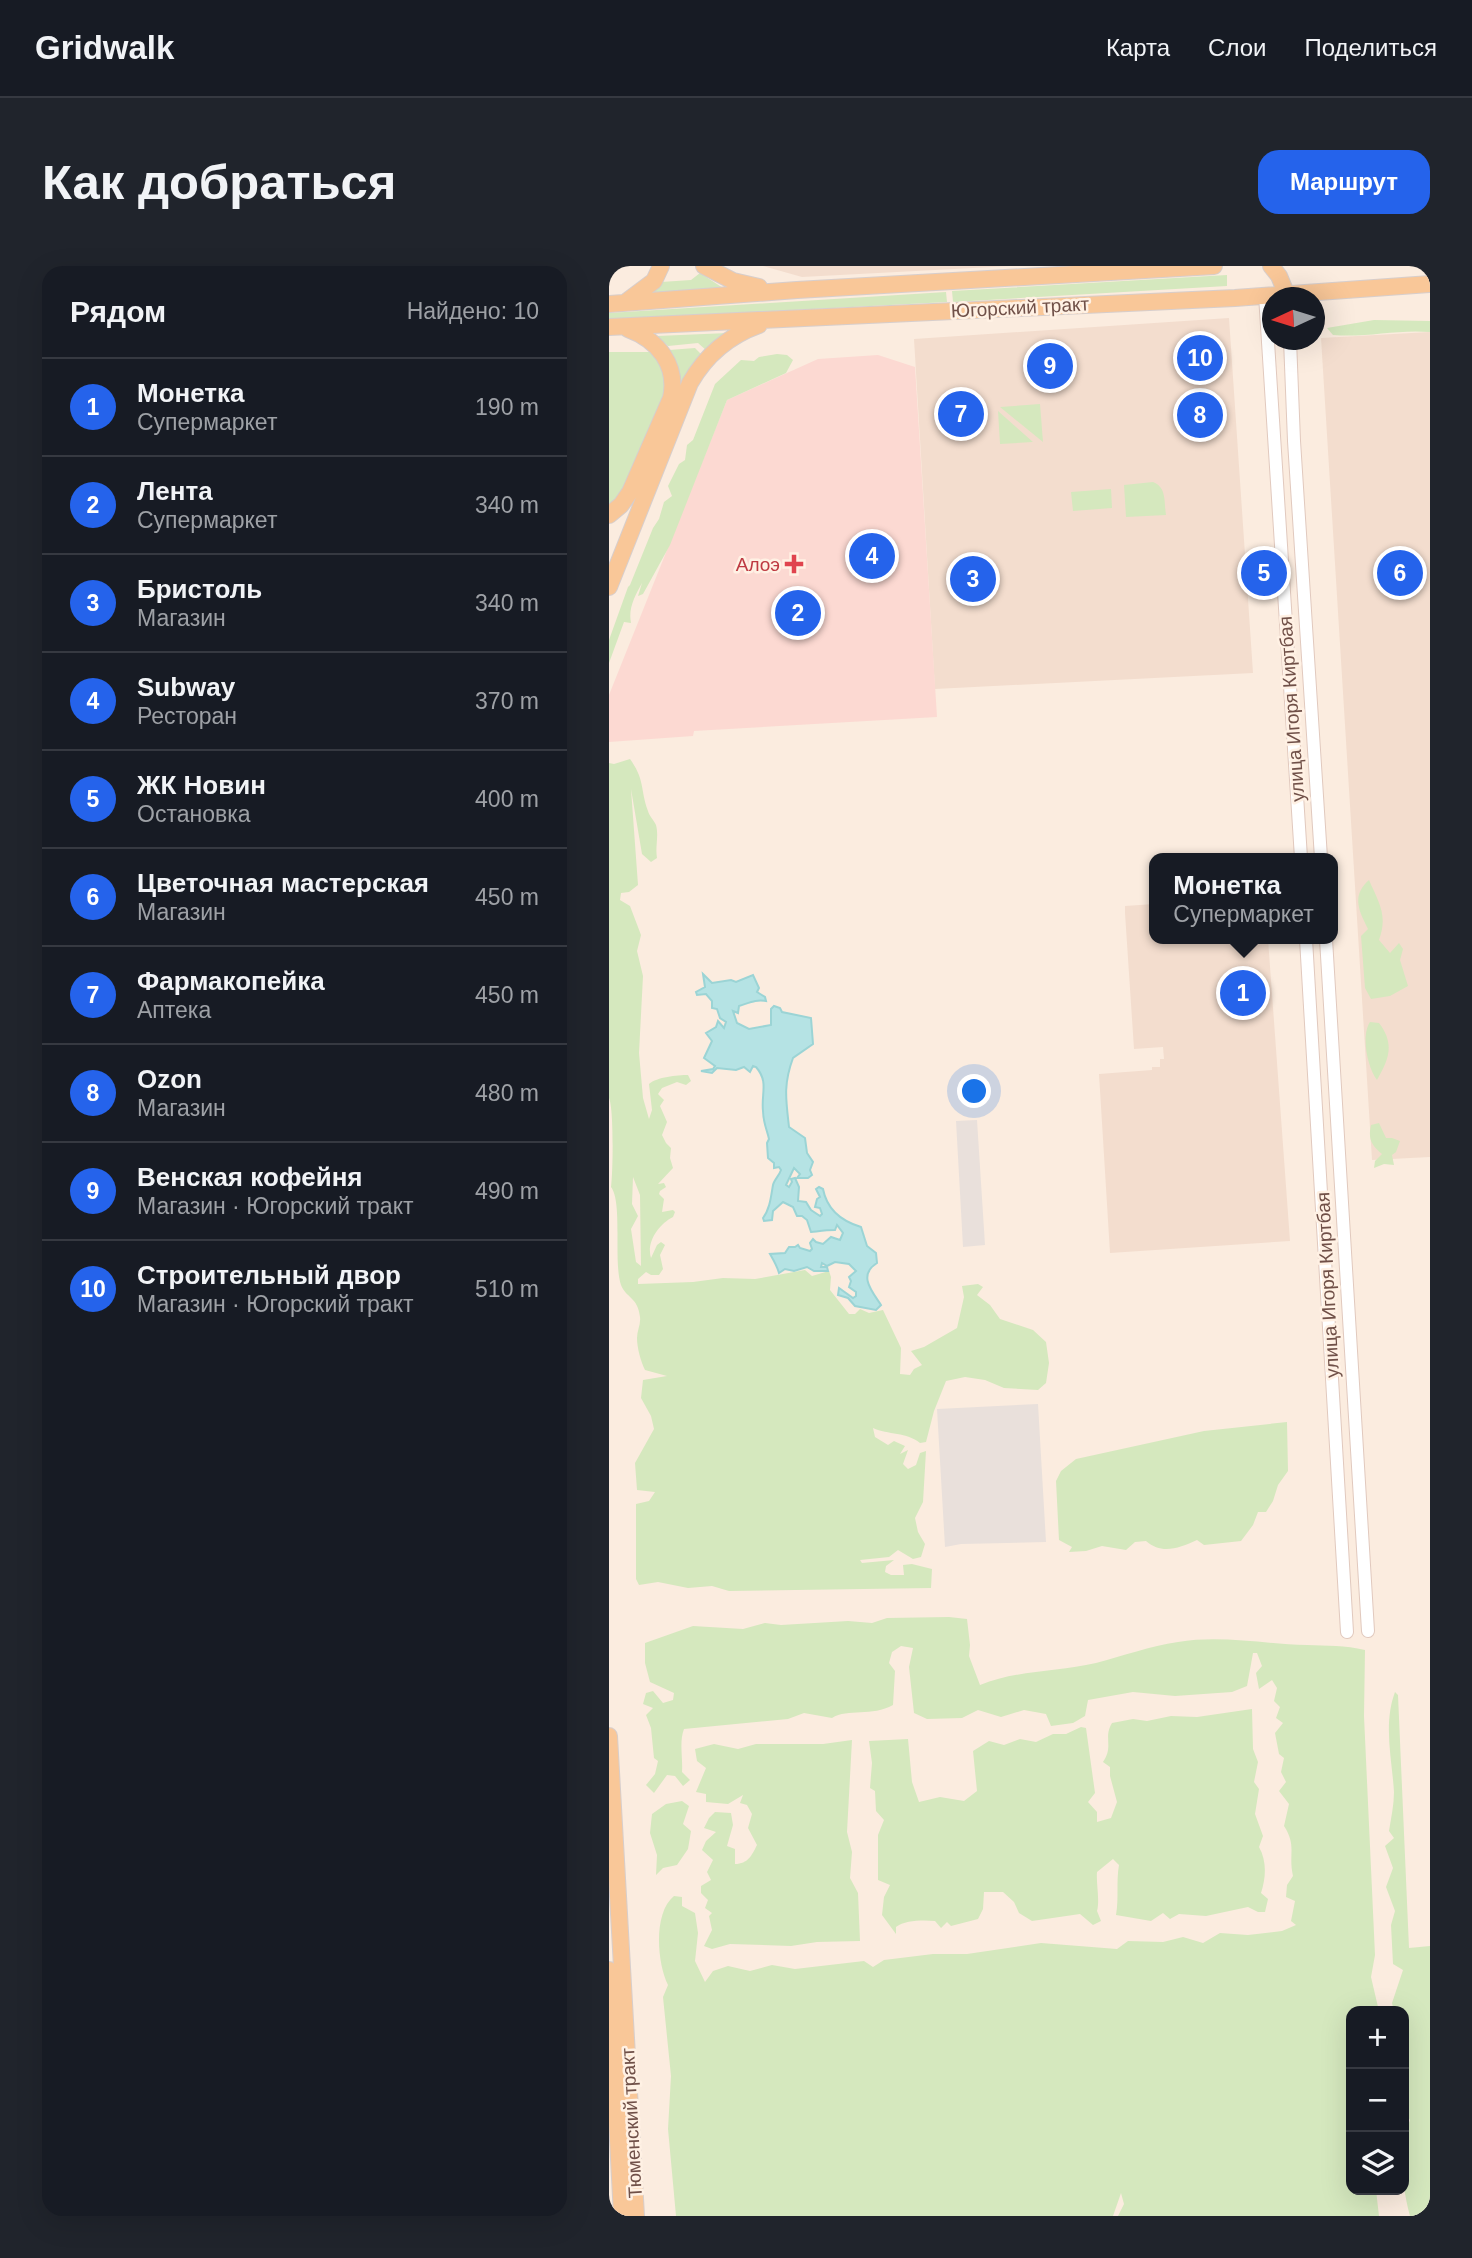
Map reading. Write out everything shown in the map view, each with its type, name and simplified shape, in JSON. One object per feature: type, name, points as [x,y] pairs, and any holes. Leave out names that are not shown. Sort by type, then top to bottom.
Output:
[{"type":"main road","points":[[617,304],[646,289],[655,281],[661,266]]},
{"type":"main road","points":[[704,266],[733,281],[764,288],[797,290]]},
{"type":"main road","name":"Югорский тракт","points":[[617,304],[797,290],[1214,266]]},
{"type":"main road","name":"улица Игоря Киртбая","points":[[1266,287],[1268,266]]},
{"type":"main road","name":"улица Игоря Киртбая","points":[[1268,266],[1279,276],[1283,287]]},
{"type":"main road","name":"Югорский тракт","points":[[1325,292],[1430,284]]},
{"type":"main road","name":"Югорский тракт","points":[[614,327],[1262,295]]},
{"type":"main road","points":[[609,587],[690,383],[699,367],[717,347],[770,321]]},
{"type":"main road","points":[[609,515],[621,505],[630,492],[673,388],[666,357],[660,349],[645,336],[614,327]]},
{"type":"main road","name":"Тюменский тракт","points":[[609,1736],[636,2216]]},
{"type":"main road","name":"Тюменский тракт","points":[[609,1970],[622,2216]]},
{"type":"street","name":"улица Игоря Киртбая","points":[[1269,350],[1301,853]]},
{"type":"street","name":"улица Игоря Киртбая","points":[[1290,350],[1321,853]]},
{"type":"street","name":"улица Игоря Киртбая","points":[[1306,944],[1346,1632]]},
{"type":"street","name":"улица Игоря Киртбая","points":[[1326,944],[1368,1631]]},
{"type":"shaded area","points":[[763,266],[1011,266],[802,277]]},
{"type":"shaded area","points":[[1229,318],[1253,673],[935,689],[914,339]]},
{"type":"shaded area","points":[[1430,332],[1430,1157],[1372,1160],[1322,350],[1325,350],[1325,338]]},
{"type":"shaded area","points":[[878,355],[915,367],[937,717],[694,731],[693,736],[609,742],[609,695],[727,400],[818,359]]},
{"type":"shaded area","points":[[1149,904],[1149,944],[1268,944],[1290,1241],[1110,1253],[1099,1074],[1152,1070],[1152,1067],[1160,1067],[1160,1059],[1164,1059],[1163,1047],[1134,1049],[1125,906]]},
{"type":"shaded area","points":[[977,1120],[985,1245],[963,1247],[956,1121]]},
{"type":"shaded area","points":[[1038,1404],[1046,1542],[961,1544],[945,1547],[937,1409]]},
{"type":"green space","points":[[700,273],[723,288],[651,293],[661,282],[691,280]]},
{"type":"green space","points":[[1227,275],[1227,286],[953,302],[952,291]]},
{"type":"green space","points":[[946,292],[947,302],[609,320],[609,313]]},
{"type":"green space","points":[[1374,320],[1430,321],[1430,332],[1345,336],[1333,335],[1327,328]]},
{"type":"green space","points":[[728,333],[707,351],[698,343],[668,346],[657,336]]},
{"type":"green space","points":[[695,348],[701,354],[680,386],[674,357],[669,350]]},
{"type":"green space","points":[[609,352],[652,352],[662,370],[665,390],[627,490],[609,506]]},
{"type":"green space","points":[[787,355],[793,360],[786,373],[727,400],[670,545],[643,594],[638,596],[642,583],[631,607],[631,623],[624,622],[609,663],[609,640],[628,587],[664,502],[672,496],[668,486],[679,464],[685,460],[687,445],[693,440],[715,384],[741,360],[754,361],[759,357]]},
{"type":"green space","points":[[1040,404],[1043,442],[1000,407]]},
{"type":"green space","points":[[998,411],[1033,442],[1000,444]]},
{"type":"green space","points":[[1153,482],[1163,491],[1166,515],[1126,517],[1124,485]]},
{"type":"green space","points":[[1111,489],[1112,508],[1073,511],[1071,492]]},
{"type":"green space","points":[[630,759],[638,773],[649,813],[657,829],[657,858],[651,862],[642,854],[631,789],[638,885],[629,892],[621,893],[620,900],[630,906],[641,935],[637,951],[643,976],[639,1053],[643,1098],[649,1119],[652,1110],[649,1084],[678,1075],[688,1075],[691,1081],[686,1085],[677,1082],[662,1088],[658,1094],[664,1100],[660,1106],[667,1122],[662,1135],[671,1148],[673,1168],[658,1184],[664,1183],[666,1187],[659,1194],[664,1199],[662,1212],[675,1212],[659,1229],[650,1246],[651,1258],[657,1245],[661,1242],[665,1245],[660,1255],[663,1269],[659,1275],[646,1272],[638,1279],[638,1284],[723,1278],[755,1279],[805,1270],[812,1276],[829,1271],[830,1290],[849,1314],[855,1314],[860,1309],[869,1313],[883,1310],[901,1348],[900,1374],[910,1375],[922,1365],[911,1351],[924,1347],[957,1328],[964,1297],[962,1286],[978,1284],[983,1287],[977,1295],[990,1305],[1000,1319],[1033,1330],[1046,1342],[1049,1363],[1046,1383],[1038,1390],[1004,1388],[985,1380],[965,1377],[946,1381],[926,1442],[920,1443],[909,1437],[873,1428],[875,1437],[888,1445],[894,1441],[905,1446],[900,1454],[908,1450],[903,1464],[908,1469],[916,1465],[920,1453],[926,1451],[923,1502],[915,1518],[918,1532],[925,1544],[921,1557],[913,1559],[898,1550],[889,1557],[860,1560],[862,1563],[894,1560],[886,1566],[885,1572],[891,1575],[904,1575],[903,1565],[912,1564],[932,1569],[931,1588],[729,1591],[712,1586],[688,1588],[658,1582],[639,1585],[636,1579],[636,1504],[649,1501],[655,1492],[637,1490],[635,1463],[654,1429],[651,1416],[641,1398],[643,1380],[667,1376],[645,1370],[641,1359],[637,1338],[639,1310],[623,1289],[619,1275],[617,1206],[611,1187],[613,1141],[609,1098],[609,763]],"holes":[[[633,1177],[640,1195],[641,1266],[636,1262],[631,1229],[638,1216],[632,1204]]]},
{"type":"green space","points":[[1369,880],[1382,916],[1379,940],[1390,953],[1399,943],[1403,949],[1400,960],[1408,986],[1390,996],[1371,999],[1365,988],[1361,936],[1368,929],[1358,904],[1360,892]]},
{"type":"green space","points":[[1370,1022],[1379,1023],[1389,1045],[1385,1065],[1377,1080],[1366,1051],[1366,1035]]},
{"type":"green space","points":[[1379,1123],[1386,1138],[1400,1141],[1392,1155],[1394,1165],[1384,1164],[1374,1168],[1375,1161],[1382,1154],[1371,1141],[1370,1130],[1371,1125]]},
{"type":"green space","points":[[1287,1422],[1288,1471],[1278,1485],[1266,1512],[1258,1512],[1253,1525],[1241,1541],[1204,1545],[1197,1540],[1177,1548],[1164,1549],[1146,1541],[1135,1542],[1126,1550],[1102,1546],[1069,1552],[1072,1547],[1059,1540],[1056,1481],[1061,1471],[1076,1459],[1204,1431]]},
{"type":"green space","points":[[887,1618],[967,1619],[969,1656],[980,1685],[1023,1674],[1096,1663],[1157,1646],[1194,1640],[1242,1640],[1343,1646],[1365,1650],[1364,1716],[1375,1955],[1371,1977],[1378,2006],[1346,2006],[1346,2195],[1377,2195],[1379,2216],[1118,2216],[1124,2204],[1121,2193],[1113,2216],[676,2216],[668,2129],[671,2076],[663,1997],[668,1985],[661,1964],[659,1939],[663,1914],[674,1896],[682,1897],[682,1906],[695,1913],[698,1933],[695,1961],[705,1982],[713,1971],[728,1966],[750,1971],[772,1965],[795,1969],[864,1961],[873,1967],[884,1960],[933,1954],[967,1954],[1041,1943],[1117,1949],[1128,1941],[1163,1942],[1183,1937],[1203,1943],[1220,1933],[1248,1935],[1282,1931],[1296,1925],[1291,1921],[1295,1901],[1286,1897],[1287,1885],[1293,1876],[1291,1845],[1284,1826],[1289,1804],[1279,1791],[1286,1782],[1281,1772],[1284,1758],[1279,1754],[1275,1733],[1283,1723],[1276,1718],[1280,1707],[1274,1701],[1277,1688],[1272,1680],[1259,1689],[1256,1673],[1262,1666],[1257,1653],[1253,1653],[1247,1686],[1232,1692],[1175,1696],[1133,1692],[1088,1700],[1085,1716],[1073,1723],[1051,1726],[1046,1714],[1024,1710],[1001,1717],[978,1710],[962,1718],[927,1719],[914,1713],[909,1667],[913,1648],[901,1646],[892,1652],[889,1663],[895,1671],[893,1705],[877,1711],[845,1713],[832,1718],[804,1713],[788,1719],[684,1729],[681,1745],[682,1772],[690,1780],[683,1786],[675,1776],[667,1775],[654,1793],[646,1785],[655,1774],[658,1761],[654,1758],[651,1728],[646,1715],[653,1708],[643,1704],[646,1693],[653,1691],[663,1703],[673,1700],[674,1693],[650,1682],[645,1663],[645,1643],[693,1626],[743,1629],[765,1623],[872,1623]]},
{"type":"green space","points":[[1395,1692],[1398,1695],[1409,1948],[1430,1946],[1430,2216],[1410,2216],[1405,2195],[1409,2195],[1409,2006],[1393,2006],[1392,2003],[1403,1970],[1393,1964],[1391,1925],[1395,1911],[1386,1887],[1393,1868],[1385,1846],[1394,1838],[1389,1831],[1394,1792],[1389,1729]]},
{"type":"green space","points":[[1252,1709],[1253,1749],[1258,1762],[1254,1782],[1259,1789],[1255,1814],[1263,1836],[1259,1847],[1265,1870],[1261,1893],[1268,1899],[1265,1912],[1248,1907],[1206,1916],[1179,1914],[1170,1919],[1163,1913],[1151,1921],[1116,1915],[1119,1865],[1113,1859],[1097,1872],[1097,1911],[1101,1921],[1093,1925],[1080,1914],[1032,1921],[1019,1913],[1014,1902],[1003,1892],[984,1892],[983,1909],[978,1919],[951,1926],[947,1922],[941,1928],[935,1921],[914,1921],[896,1927],[896,1934],[882,1915],[884,1897],[890,1885],[878,1880],[878,1835],[884,1820],[876,1811],[875,1791],[870,1788],[872,1763],[869,1741],[908,1739],[912,1782],[919,1802],[940,1797],[964,1801],[977,1791],[973,1751],[989,1741],[1004,1745],[1020,1739],[1036,1742],[1053,1734],[1066,1734],[1081,1727],[1086,1728],[1095,1793],[1088,1802],[1097,1812],[1097,1822],[1111,1818],[1117,1802],[1110,1767],[1103,1762],[1108,1751],[1108,1733],[1112,1723],[1133,1719],[1147,1721],[1171,1716],[1197,1717]]},
{"type":"green space","points":[[852,1740],[847,1832],[852,1852],[850,1878],[858,1893],[860,1941],[817,1942],[791,1946],[730,1944],[712,1949],[704,1946],[712,1930],[709,1916],[712,1913],[705,1908],[708,1900],[701,1893],[701,1886],[711,1880],[707,1872],[713,1860],[702,1850],[706,1841],[716,1832],[704,1828],[709,1818],[715,1812],[731,1813],[733,1825],[727,1846],[735,1849],[735,1864],[746,1861],[757,1845],[748,1828],[752,1814],[747,1805],[740,1803],[743,1795],[728,1804],[706,1802],[706,1794],[696,1792],[706,1768],[697,1761],[695,1749],[714,1744],[738,1749],[756,1744],[823,1744]]},
{"type":"green space","points":[[682,1801],[689,1806],[683,1824],[691,1831],[688,1849],[677,1865],[663,1868],[656,1875],[657,1855],[650,1833],[652,1814],[666,1804]]},
{"type":"water","points":[[703,974],[712,983],[731,980],[736,982],[753,975],[759,988],[757,992],[765,997],[766,1001],[739,1006],[738,1013],[733,1011],[737,1023],[749,1029],[771,1025],[771,1009],[774,1006],[782,1012],[811,1018],[813,1044],[793,1058],[786,1092],[789,1127],[805,1138],[807,1153],[813,1162],[810,1170],[812,1175],[808,1178],[797,1178],[800,1174],[794,1168],[786,1185],[789,1187],[791,1179],[795,1178],[799,1187],[798,1201],[806,1202],[811,1210],[820,1216],[820,1208],[815,1207],[820,1197],[816,1189],[823,1189],[836,1214],[861,1227],[867,1246],[876,1253],[877,1263],[871,1268],[867,1278],[881,1305],[876,1310],[855,1306],[848,1298],[838,1295],[839,1288],[853,1298],[856,1296],[856,1292],[849,1287],[849,1277],[856,1271],[849,1264],[835,1262],[827,1266],[822,1263],[821,1267],[827,1267],[828,1271],[814,1271],[807,1267],[794,1271],[785,1269],[779,1273],[770,1254],[785,1253],[789,1247],[798,1245],[810,1251],[813,1239],[823,1244],[831,1237],[840,1240],[843,1233],[837,1225],[835,1230],[811,1232],[807,1220],[797,1216],[793,1207],[783,1202],[773,1211],[772,1220],[764,1221],[774,1183],[781,1170],[779,1167],[774,1168],[774,1163],[768,1158],[769,1139],[763,1115],[762,1078],[753,1066],[750,1072],[744,1067],[736,1070],[717,1068],[712,1073],[701,1071],[713,1069],[715,1066],[704,1058],[712,1041],[706,1033],[716,1027],[718,1021],[724,1028],[726,1022],[720,1018],[717,1009],[712,1008],[712,1001],[706,994],[697,995],[696,992],[705,987]]},
{"type":"place","name":"Строительный двор","points":[[1200,358]]},
{"type":"place","name":"Венская кофейня","points":[[1050,366]]},
{"type":"place","name":"Фармакопейка","points":[[961,414]]},
{"type":"place","name":"Ozon","points":[[1200,415]]},
{"type":"place","name":"Subway","points":[[872,556]]},
{"type":"place","name":"Алоэ","points":[[794,564]]},
{"type":"place","name":"ЖК Новин","points":[[1264,573]]},
{"type":"place","name":"Цветочная мастерская","points":[[1400,573]]},
{"type":"place","name":"Бристоль","points":[[973,579]]},
{"type":"place","name":"Лента","points":[[798,613]]},
{"type":"place","name":"Монетка","points":[[1243,993]]}]
